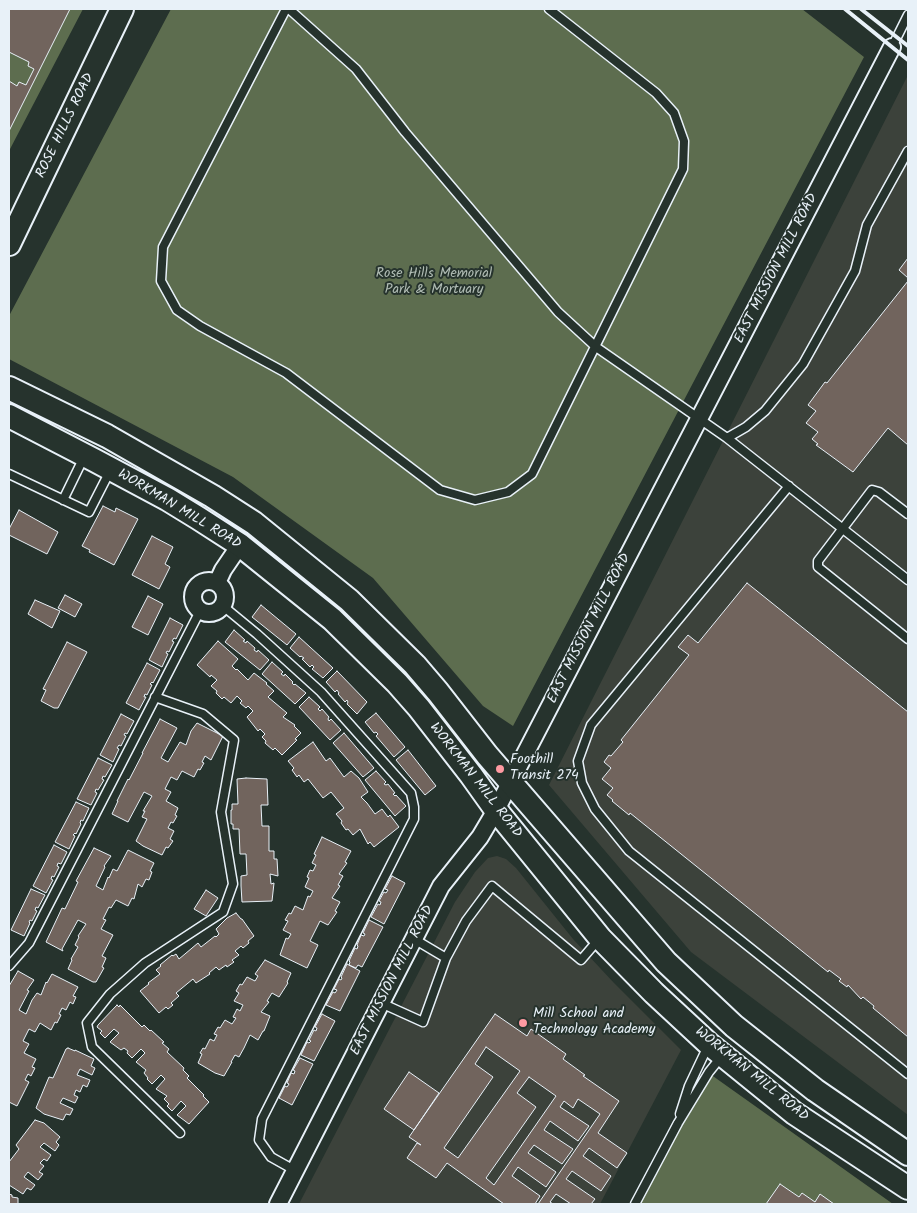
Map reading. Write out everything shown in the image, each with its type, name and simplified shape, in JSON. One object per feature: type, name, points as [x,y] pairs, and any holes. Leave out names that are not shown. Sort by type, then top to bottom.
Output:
[{"type":"main road","name":"ROSE HILLS ROAD","points":[[9,244],[122,9]]},
{"type":"main road","name":"WORKMAN MILL ROAD","points":[[9,388],[127,447],[254,523],[349,600],[415,665],[511,782],[666,962],[734,1026],[840,1109],[908,1154]]},
{"type":"main road","name":"WORKMAN MILL ROAD","points":[[9,416],[85,454],[167,499],[240,546],[332,619],[397,684],[600,938],[654,993],[716,1049],[794,1113],[908,1188]]},
{"type":"main road","points":[[111,469],[123,462],[140,465],[235,518],[254,523]]},
{"type":"main road","points":[[716,1049],[719,1038],[731,1040],[759,1063],[804,1095],[821,1104],[840,1109]]},
{"type":"street","name":"EAST MISSION MILL ROAD","points":[[278,1204],[441,886],[480,837],[511,782],[892,47]]},
{"type":"street","points":[[220,576],[225,593],[222,606],[212,613],[200,611],[193,600],[192,594],[195,588],[205,581],[220,576],[240,546]]},
{"type":"lane","points":[[548,9],[656,93],[674,113],[684,141],[683,169],[596,347],[532,474],[508,492],[475,500],[440,490],[286,373],[200,326],[177,310],[161,281],[163,247],[288,9],[356,69],[406,132],[558,312],[596,347],[728,438],[908,580]]},
{"type":"lane","points":[[892,47],[908,15]]},
{"type":"lane","points":[[728,438],[746,427],[765,411],[803,364],[855,271],[867,225],[908,151]]},
{"type":"lane","points":[[64,500],[85,454]]},
{"type":"lane","points":[[9,474],[89,512],[111,469]]},
{"type":"lane","points":[[789,486],[591,726],[578,761],[582,783],[595,809],[629,851],[908,1074]]},
{"type":"lane","points":[[908,514],[879,492],[872,490],[818,561],[818,567],[908,639]]},
{"type":"lane","points":[[222,606],[257,634],[320,692],[411,793],[414,807],[414,819],[262,1119],[259,1140],[271,1157],[296,1171]]},
{"type":"lane","points":[[9,966],[29,943],[200,611]]},
{"type":"lane","points":[[155,697],[203,714],[234,740],[221,812],[232,884],[223,912],[144,963],[110,994],[87,1023],[92,1047],[180,1133]]},
{"type":"lane","points":[[381,1003],[423,1022],[446,958],[466,920],[492,886],[581,960],[600,938]]},
{"type":"lane","points":[[414,939],[446,958]]},
{"type":"lane","points":[[678,1123],[689,1086],[716,1049]]},
{"type":"lane","points":[[635,1204],[678,1123],[709,1072],[716,1049]]},
{"type":"shaded area","points":[[908,75],[908,1115],[691,952],[549,785]]},
{"type":"shaded area","name":"Mill School and Technology Academy","points":[[497,856],[506,859],[516,868],[573,939],[681,1050],[600,1204],[299,1204],[455,902],[475,872],[488,858]]},
{"type":"green space","points":[[9,9],[83,9],[9,151]]},
{"type":"green space","name":"Rose Hills Memorial Park & Mortuary","points":[[171,9],[802,9],[864,57],[513,726],[483,706],[373,578],[233,477],[9,359],[9,316]]},
{"type":"green space","points":[[710,1074],[893,1204],[639,1204]]},
{"type":"building","points":[[9,9],[70,9],[9,131],[9,81],[17,86],[19,82],[26,85],[34,69],[28,66],[29,62],[9,52]]},
{"type":"building","points":[[908,258],[908,278],[899,270]]},
{"type":"building","points":[[908,281],[908,445],[888,428],[853,472],[816,445],[818,444],[812,439],[818,432],[806,423],[816,411],[808,405]]},
{"type":"building","points":[[103,506],[115,512],[116,508],[138,519],[114,565],[89,552],[90,550],[82,546]]},
{"type":"building","points":[[19,510],[58,532],[47,554],[9,535],[9,529]]},
{"type":"building","points":[[152,536],[173,547],[165,564],[170,567],[159,589],[132,575]]},
{"type":"building","points":[[747,583],[908,712],[908,1037],[873,1008],[874,1006],[863,997],[861,999],[848,985],[847,987],[839,981],[841,979],[829,970],[828,972],[630,813],[629,815],[607,795],[613,788],[602,779],[611,768],[604,762],[623,742],[621,740],[689,655],[678,647],[688,635],[698,643]]},
{"type":"building","points":[[65,595],[82,604],[75,617],[58,608]]},
{"type":"building","points":[[148,596],[163,604],[148,635],[132,627]]},
{"type":"building","points":[[35,600],[60,611],[52,628],[28,614]]},
{"type":"building","points":[[261,605],[296,634],[287,645],[252,617]]},
{"type":"building","points":[[170,618],[183,625],[176,639],[174,638],[172,641],[174,642],[169,652],[167,651],[166,653],[168,654],[162,667],[149,660]]},
{"type":"building","points":[[234,630],[245,640],[243,641],[246,643],[247,641],[255,648],[254,650],[257,652],[258,650],[269,660],[260,670],[225,642]]},
{"type":"building","points":[[299,637],[333,668],[323,678],[312,669],[314,667],[312,665],[310,667],[302,659],[304,658],[300,657],[290,648]]},
{"type":"building","points":[[218,641],[238,659],[232,666],[236,670],[248,680],[254,673],[267,683],[274,691],[268,697],[287,713],[283,717],[295,725],[301,733],[295,739],[297,740],[282,755],[275,748],[273,750],[265,743],[266,741],[262,737],[265,734],[260,729],[258,731],[247,717],[253,711],[248,706],[246,708],[240,703],[242,701],[237,696],[231,703],[224,697],[222,699],[211,686],[217,680],[211,675],[210,677],[197,665]]},
{"type":"building","points":[[67,642],[87,652],[58,708],[54,708],[41,701],[46,690],[43,689]]},
{"type":"building","points":[[272,662],[283,672],[281,674],[284,676],[285,674],[294,685],[306,693],[295,704],[262,674]]},
{"type":"building","points":[[147,663],[160,670],[153,683],[150,684],[152,685],[147,695],[145,694],[144,697],[146,697],[139,710],[126,703]]},
{"type":"building","points":[[337,671],[367,702],[357,714],[347,704],[347,700],[345,702],[337,690],[335,692],[326,682]]},
{"type":"building","points":[[309,697],[320,707],[318,709],[320,711],[322,709],[329,717],[329,721],[331,719],[341,730],[330,740],[299,707]]},
{"type":"building","points":[[376,713],[405,747],[394,757],[376,736],[378,734],[374,733],[365,722]]},
{"type":"building","points":[[121,714],[134,721],[127,734],[125,733],[124,735],[126,736],[121,746],[119,745],[117,748],[119,749],[113,762],[100,755]]},
{"type":"building","points":[[160,719],[177,728],[161,758],[168,762],[180,742],[186,745],[191,731],[197,723],[223,736],[211,760],[205,756],[202,762],[204,763],[194,777],[182,771],[177,780],[171,777],[165,789],[171,792],[166,801],[178,808],[175,815],[177,816],[168,828],[174,831],[170,839],[173,841],[168,848],[166,847],[162,855],[136,841],[147,819],[142,817],[145,811],[143,811],[152,796],[144,792],[128,822],[112,814],[128,779]]},
{"type":"building","points":[[344,733],[374,768],[363,777],[333,743]]},
{"type":"building","points":[[313,742],[326,761],[330,758],[344,777],[351,771],[359,778],[368,792],[361,797],[375,814],[382,809],[388,817],[390,815],[399,827],[374,847],[370,842],[368,844],[360,829],[353,835],[348,829],[346,830],[336,814],[344,808],[331,792],[323,798],[308,779],[304,782],[292,770],[294,768],[288,761]]},
{"type":"building","points":[[408,750],[436,786],[425,795],[396,760]]},
{"type":"building","points":[[98,758],[112,765],[105,777],[103,776],[102,779],[104,780],[98,790],[96,789],[95,792],[97,793],[91,805],[77,799]]},
{"type":"building","points":[[376,771],[386,782],[384,784],[388,784],[395,793],[393,794],[406,806],[395,816],[365,780]]},
{"type":"building","points":[[237,779],[267,779],[268,805],[261,805],[262,826],[269,826],[269,851],[274,851],[274,859],[277,859],[278,876],[270,874],[271,884],[274,883],[272,901],[242,902],[241,876],[247,875],[246,854],[240,854],[239,829],[233,829],[231,810],[232,804],[238,804]]},
{"type":"building","points":[[76,802],[89,808],[83,821],[81,820],[76,834],[73,835],[75,836],[69,849],[55,842]]},
{"type":"building","points":[[322,837],[351,851],[345,862],[347,863],[339,874],[343,876],[338,885],[340,886],[332,898],[340,902],[335,911],[337,912],[328,925],[320,921],[310,941],[318,945],[307,968],[280,955],[286,938],[288,939],[291,934],[283,930],[288,921],[285,920],[295,906],[303,910],[308,896],[310,897],[313,891],[305,887],[310,870],[313,871],[316,865],[312,863]]},
{"type":"building","points":[[54,845],[67,852],[61,864],[58,863],[57,866],[59,867],[54,877],[52,876],[51,879],[53,880],[46,893],[33,886]]},
{"type":"building","points":[[94,848],[111,856],[104,866],[96,886],[103,890],[113,869],[117,871],[128,850],[154,863],[150,871],[152,872],[149,880],[146,879],[142,887],[138,884],[134,899],[132,898],[128,906],[116,900],[111,908],[109,907],[103,919],[106,920],[101,929],[113,935],[102,956],[106,958],[102,967],[104,968],[96,982],[68,969],[78,947],[75,945],[78,936],[86,924],[78,920],[62,949],[63,951],[46,942],[62,908],[65,909],[78,882],[76,881]]},
{"type":"building","points":[[392,876],[405,883],[384,924],[371,917],[378,904],[380,905],[381,902],[379,901],[384,892],[386,893],[388,890],[385,889]]},
{"type":"building","points":[[31,889],[45,895],[38,908],[36,907],[35,910],[37,911],[32,921],[30,920],[24,936],[11,930]]},
{"type":"building","points":[[206,890],[218,898],[206,916],[194,909]]},
{"type":"building","points":[[236,913],[254,936],[248,941],[249,943],[235,951],[239,955],[227,967],[226,965],[219,970],[216,967],[210,974],[196,983],[193,979],[176,993],[179,996],[171,1003],[173,1005],[168,1009],[166,1007],[159,1013],[140,991],[160,974],[156,970],[172,955],[176,954],[179,959],[198,943],[201,947],[216,937],[219,934],[216,929],[227,918]]},
{"type":"building","points":[[369,920],[383,927],[362,967],[358,965],[356,968],[349,965],[349,961],[355,948],[357,949],[361,935],[364,936],[365,934],[363,933]]},
{"type":"building","points":[[265,960],[291,973],[288,983],[279,997],[272,993],[267,1001],[269,1002],[261,1012],[270,1016],[258,1040],[250,1035],[239,1057],[235,1055],[224,1076],[215,1073],[198,1063],[202,1054],[200,1053],[203,1048],[205,1049],[210,1039],[214,1041],[217,1035],[214,1034],[225,1020],[232,1024],[236,1018],[233,1017],[237,1009],[240,1011],[243,1005],[234,1001],[239,993],[236,991],[247,977],[255,981],[258,976],[255,974]]},
{"type":"building","points":[[347,964],[360,971],[340,1011],[326,1005],[333,992],[335,993],[337,990],[334,989],[339,979],[341,980]]},
{"type":"building","points":[[18,971],[34,980],[27,990],[29,991],[19,1010],[26,1014],[32,1000],[37,993],[41,995],[46,982],[52,974],[78,987],[73,996],[76,997],[73,1004],[70,1002],[66,1010],[62,1008],[57,1023],[55,1022],[51,1030],[40,1023],[35,1032],[29,1029],[23,1041],[29,1044],[24,1053],[36,1059],[32,1067],[35,1068],[31,1076],[28,1074],[25,1080],[29,1082],[17,1106],[9,1102],[9,986]]},
{"type":"building","points":[[117,1005],[119,1007],[120,1005],[142,1027],[144,1025],[164,1042],[162,1043],[169,1049],[167,1052],[184,1068],[183,1070],[189,1076],[187,1078],[209,1102],[189,1124],[177,1115],[186,1106],[181,1101],[172,1111],[164,1099],[167,1096],[156,1089],[165,1079],[161,1075],[152,1084],[144,1073],[146,1070],[136,1062],[145,1053],[141,1049],[132,1058],[124,1048],[121,1050],[110,1042],[119,1033],[114,1029],[105,1038],[100,1033],[102,1031],[97,1027],[98,1025]]},
{"type":"building","points":[[322,1014],[335,1021],[314,1061],[301,1055],[307,1042],[311,1041],[309,1040],[314,1030],[316,1031],[317,1028],[315,1027]]},
{"type":"building","points":[[495,1014],[527,1036],[531,1029],[566,1054],[563,1059],[585,1075],[583,1076],[619,1101],[598,1133],[627,1153],[617,1168],[589,1148],[583,1156],[611,1176],[601,1191],[572,1171],[566,1179],[595,1199],[591,1204],[571,1204],[556,1194],[550,1202],[553,1204],[538,1204],[600,1114],[578,1099],[573,1108],[564,1101],[560,1107],[589,1126],[578,1141],[550,1121],[544,1130],[573,1149],[562,1164],[534,1145],[528,1153],[556,1172],[546,1187],[518,1167],[512,1176],[540,1196],[535,1204],[504,1204],[447,1163],[436,1178],[407,1158],[417,1143],[421,1145],[409,1137]],"holes":[[[486,1047],[520,1071],[458,1158],[444,1148],[493,1077],[475,1064]],[[529,1077],[556,1096],[494,1185],[486,1178],[536,1107],[517,1093]]]},
{"type":"building","points":[[68,1048],[94,1059],[91,1066],[95,1068],[92,1075],[80,1069],[77,1075],[90,1080],[87,1087],[83,1085],[80,1092],[76,1090],[74,1095],[78,1097],[75,1103],[63,1098],[60,1103],[73,1109],[70,1115],[66,1114],[63,1120],[44,1114],[36,1108],[49,1077],[53,1078]]},
{"type":"building","points":[[300,1058],[313,1064],[292,1105],[279,1098],[285,1086],[287,1087],[289,1084],[287,1083],[291,1073],[294,1074],[295,1071],[293,1070]]},
{"type":"building","points":[[409,1072],[439,1093],[414,1130],[384,1109]]},
{"type":"building","points":[[35,1120],[44,1123],[60,1137],[56,1142],[59,1145],[55,1151],[44,1143],[40,1147],[51,1155],[47,1161],[44,1159],[40,1163],[44,1166],[39,1172],[43,1174],[38,1180],[28,1172],[24,1177],[35,1185],[31,1190],[27,1188],[23,1194],[9,1185],[9,1162],[19,1149],[16,1145]]},
{"type":"building","points":[[780,1184],[799,1197],[802,1193],[815,1202],[820,1194],[834,1204],[766,1204]]},
{"type":"building","points":[[9,1194],[12,1197],[18,1198],[18,1204],[9,1204]]},
{"type":"railway","points":[[845,9],[908,60]]},
{"type":"railway","points":[[861,9],[908,46]]},
{"type":"place","name":"Foothill Transit 274","points":[[500,769]]},
{"type":"place","name":"Mill School and Technology Academy","points":[[523,1023]]}]
